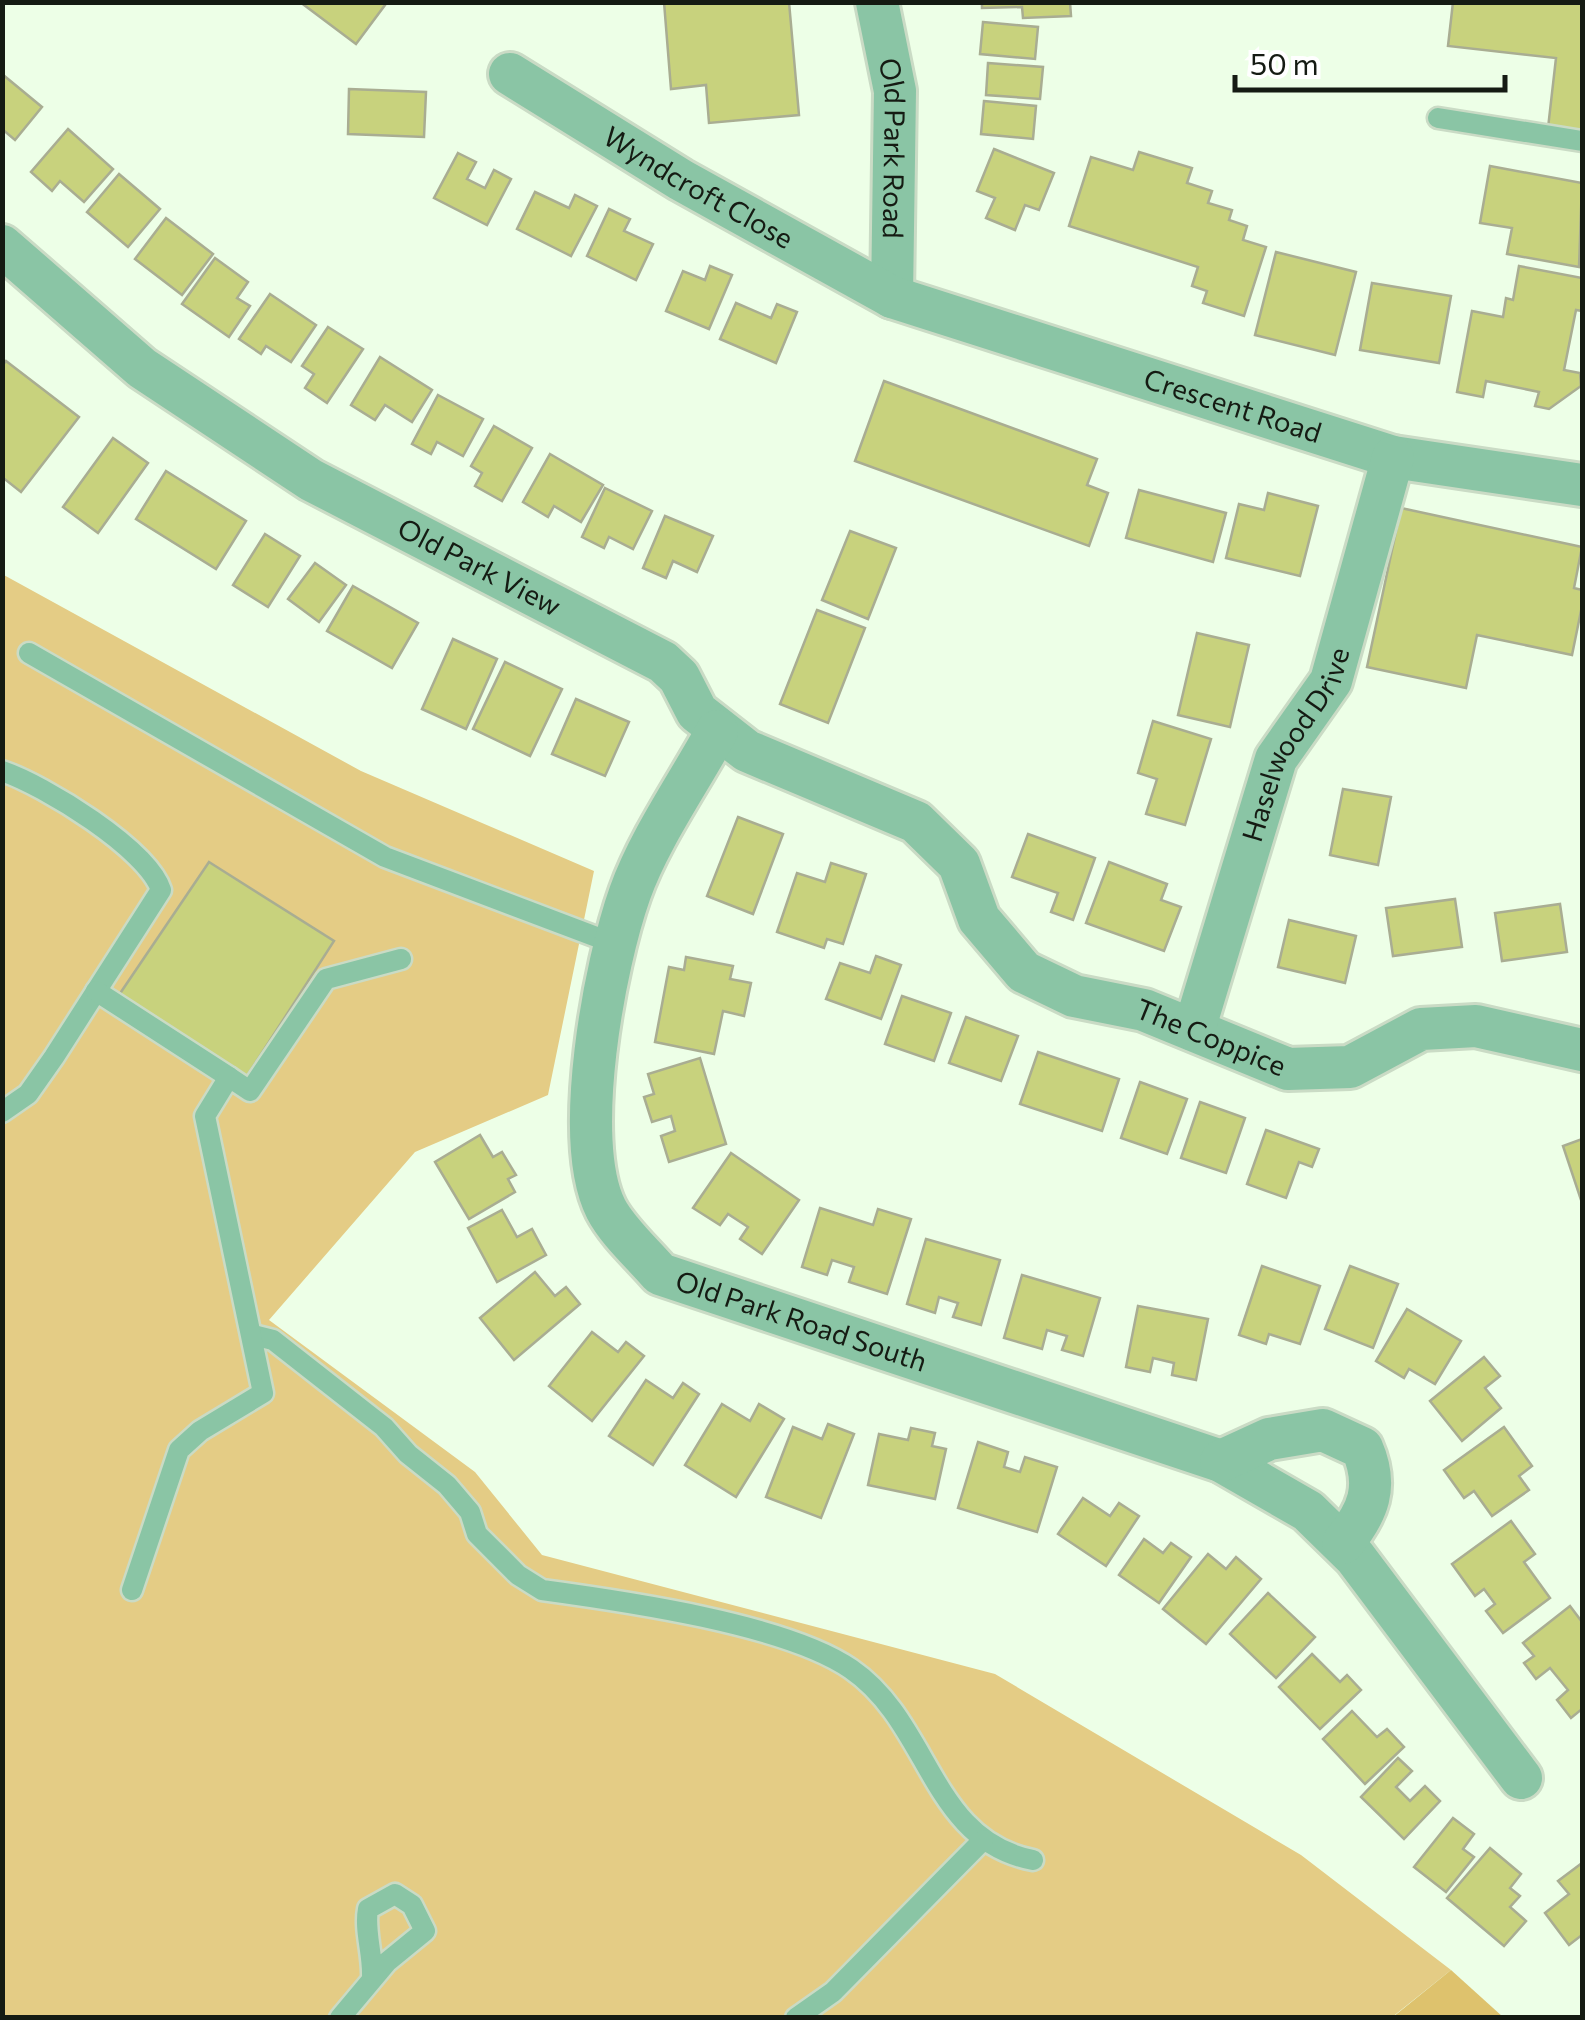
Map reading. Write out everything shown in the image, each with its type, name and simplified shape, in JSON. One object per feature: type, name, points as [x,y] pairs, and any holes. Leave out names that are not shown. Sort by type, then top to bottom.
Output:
[{"type":"street","name":"Old Park Road","points":[[877,2],[895,92],[892,297]]},
{"type":"street","name":"Wyndcroft Close","points":[[510,74],[682,180],[892,297]]},
{"type":"street","name":"Old Park View","points":[[2,246],[142,368],[312,480],[664,662],[679,678],[697,712],[747,752],[916,822],[959,864]]},
{"type":"street","name":"Crescent Road","points":[[892,297],[1394,458],[1582,485]]},
{"type":"street","name":"Haselwood Drive","points":[[1194,1030],[1276,759],[1331,681],[1394,458]]},
{"type":"street","name":"Old Park Road South","points":[[717,730],[631,889],[615,944],[594,1080],[594,1156],[606,1208],[660,1274],[1221,1460],[1308,1510],[1343,1544],[1521,1778]]},
{"type":"street","name":"The Coppice","points":[[959,864],[979,919],[1024,972],[1074,996],[1144,1010],[1288,1068],[1350,1068],[1422,1029],[1476,1026],[1582,1050]]},
{"type":"street","points":[[1221,1460],[1269,1439],[1323,1430],[1362,1448],[1373,1473],[1366,1513],[1343,1544]]},
{"type":"lane","points":[[1438,118],[1582,140]]},
{"type":"lane","points":[[30,653],[386,857],[615,944]]},
{"type":"lane","points":[[2,771],[59,798],[114,836],[156,873],[161,890],[28,1094],[2,1112]]},
{"type":"lane","points":[[96,991],[250,1090],[326,979],[401,959]]},
{"type":"lane","points":[[132,1590],[179,1450],[200,1430],[263,1393],[205,1116],[229,1077]]},
{"type":"lane","points":[[252,1335],[273,1340],[384,1427],[408,1454],[447,1485],[470,1512],[477,1534],[518,1575],[542,1590],[777,1635],[850,1668],[886,1699],[911,1732],[953,1809],[1000,1854],[1033,1860]]},
{"type":"lane","points":[[796,2018],[833,1992],[983,1840]]},
{"type":"lane","points":[[340,2018],[372,1977]]},
{"type":"shaded area","points":[[2,574],[361,771],[594,871],[548,1095],[415,1152],[269,1320],[475,1472],[542,1555],[995,1674],[1301,1855],[1451,1970],[1391,2018],[3,2017]]},
{"type":"shaded area","points":[[1451,1970],[1503,2017],[1393,2017]]},
{"type":"building","points":[[300,2],[382,2],[385,5],[356,44]]},
{"type":"building","points":[[664,2],[789,2],[799,115],[709,123],[706,85],[671,89]]},
{"type":"building","points":[[982,2],[1070,2],[1071,16],[1023,18],[1022,7],[982,8]]},
{"type":"building","points":[[1453,2],[1582,2],[1582,131],[1548,128],[1556,58],[1448,46]]},
{"type":"building","points":[[983,22],[1038,27],[1035,59],[980,54]]},
{"type":"building","points":[[988,63],[1043,67],[1040,99],[986,95]]},
{"type":"building","points":[[2,74],[42,107],[15,140],[2,129]]},
{"type":"building","points":[[349,89],[426,92],[424,137],[348,134]]},
{"type":"building","points":[[984,101],[1036,106],[1033,139],[981,134]]},
{"type":"building","points":[[68,129],[113,169],[84,202],[60,181],[52,191],[31,172]]},
{"type":"building","points":[[994,149],[1054,173],[1039,210],[1025,205],[1015,230],[986,218],[995,198],[977,191]]},
{"type":"building","points":[[1139,152],[1192,168],[1187,183],[1212,191],[1208,203],[1232,210],[1229,220],[1247,226],[1243,240],[1266,247],[1244,316],[1203,303],[1207,291],[1192,286],[1198,267],[1069,226],[1091,157],[1133,170]]},
{"type":"building","points":[[458,153],[476,162],[467,179],[485,188],[494,170],[511,179],[487,225],[434,198]]},
{"type":"building","points":[[1490,166],[1582,183],[1579,267],[1507,254],[1512,228],[1480,223]]},
{"type":"building","points":[[119,174],[160,209],[128,247],[87,212]]},
{"type":"building","points":[[535,192],[569,208],[575,195],[597,206],[571,256],[517,229]]},
{"type":"building","points":[[609,209],[630,219],[624,231],[653,244],[636,280],[587,256]]},
{"type":"building","points":[[166,218],[213,254],[182,295],[135,259]]},
{"type":"building","points":[[1276,252],[1356,272],[1335,355],[1255,335]]},
{"type":"building","points":[[215,258],[248,282],[237,298],[250,306],[229,337],[182,304]]},
{"type":"building","points":[[710,266],[732,275],[709,329],[666,311],[683,271],[705,280]]},
{"type":"building","points":[[1519,266],[1582,278],[1582,311],[1576,310],[1564,370],[1580,373],[1581,386],[1549,409],[1535,406],[1539,392],[1486,381],[1483,397],[1457,392],[1472,311],[1503,317],[1506,298],[1513,300]]},
{"type":"building","points":[[1372,283],[1451,296],[1439,363],[1360,350]]},
{"type":"building","points":[[270,294],[316,325],[291,362],[266,346],[261,354],[239,339]]},
{"type":"building","points":[[736,303],[771,318],[777,304],[797,312],[776,363],[720,339]]},
{"type":"building","points":[[328,327],[363,349],[327,403],[305,388],[314,374],[302,366]]},
{"type":"building","points":[[380,357],[432,390],[412,422],[385,405],[375,420],[351,405]]},
{"type":"building","points":[[6,361],[79,417],[21,492],[2,477],[2,366]]},
{"type":"building","points":[[884,381],[1097,459],[1087,485],[1108,493],[1089,546],[855,461]]},
{"type":"building","points":[[438,395],[483,419],[463,456],[437,442],[431,454],[412,444]]},
{"type":"building","points":[[494,426],[532,448],[502,501],[475,486],[482,473],[471,466]]},
{"type":"building","points":[[113,438],[148,463],[98,533],[63,507]]},
{"type":"building","points":[[550,454],[603,485],[581,522],[554,506],[548,517],[523,502]]},
{"type":"building","points":[[166,471],[246,521],[216,569],[136,519]]},
{"type":"building","points":[[605,488],[652,511],[633,549],[609,537],[604,548],[582,537]]},
{"type":"building","points":[[1139,490],[1226,513],[1213,562],[1126,538]]},
{"type":"building","points":[[1268,493],[1318,506],[1300,576],[1226,558],[1239,504],[1264,510]]},
{"type":"building","points":[[1401,508],[1582,547],[1574,588],[1582,590],[1582,606],[1572,655],[1477,635],[1466,688],[1367,667]]},
{"type":"building","points":[[665,516],[713,536],[697,572],[673,561],[666,578],[643,568]]},
{"type":"building","points":[[850,531],[896,548],[868,619],[822,600]]},
{"type":"building","points":[[265,534],[300,556],[268,607],[233,585]]},
{"type":"building","points":[[315,563],[346,585],[319,622],[288,599]]},
{"type":"building","points":[[353,586],[418,623],[392,668],[327,631]]},
{"type":"building","points":[[817,610],[865,628],[828,723],[780,704]]},
{"type":"building","points":[[1197,633],[1249,645],[1230,727],[1178,715]]},
{"type":"building","points":[[453,639],[497,659],[466,729],[422,709]]},
{"type":"building","points":[[505,662],[562,689],[530,756],[473,729]]},
{"type":"building","points":[[576,699],[629,722],[605,776],[552,754]]},
{"type":"building","points":[[1153,721],[1211,739],[1185,825],[1146,814],[1157,779],[1138,773]]},
{"type":"building","points":[[1343,789],[1391,797],[1378,865],[1330,855]]},
{"type":"building","points":[[738,817],[783,834],[753,914],[707,896]]},
{"type":"building","points":[[1028,834],[1095,858],[1073,920],[1051,912],[1058,893],[1012,877]]},
{"type":"building","points":[[209,862],[334,941],[247,1076],[119,995]]},
{"type":"building","points":[[1109,862],[1167,884],[1161,900],[1181,907],[1164,951],[1086,923]]},
{"type":"building","points":[[831,863],[866,874],[843,944],[827,939],[824,948],[777,932],[797,873],[825,882]]},
{"type":"building","points":[[1455,899],[1462,947],[1393,956],[1386,908]]},
{"type":"building","points":[[1560,904],[1567,952],[1502,961],[1495,913]]},
{"type":"building","points":[[1289,920],[1356,936],[1345,983],[1278,967]]},
{"type":"building","points":[[876,956],[901,965],[881,1019],[826,999],[840,963],[870,973]]},
{"type":"building","points":[[686,957],[733,966],[730,979],[751,983],[744,1016],[723,1011],[714,1054],[655,1042],[669,967],[684,970]]},
{"type":"building","points":[[902,996],[951,1013],[934,1061],[885,1044]]},
{"type":"building","points":[[966,1017],[1018,1036],[1001,1081],[949,1063]]},
{"type":"building","points":[[1038,1052],[1119,1079],[1102,1131],[1020,1104]]},
{"type":"building","points":[[700,1058],[726,1144],[669,1162],[661,1136],[675,1131],[671,1116],[652,1122],[644,1097],[654,1094],[648,1074]]},
{"type":"building","points":[[1140,1082],[1187,1099],[1167,1154],[1121,1138]]},
{"type":"building","points":[[1200,1102],[1245,1118],[1226,1173],[1181,1158]]},
{"type":"building","points":[[1266,1130],[1319,1149],[1312,1167],[1299,1162],[1286,1198],[1247,1184]]},
{"type":"building","points":[[480,1135],[493,1157],[502,1152],[516,1175],[508,1179],[515,1192],[469,1219],[435,1162]]},
{"type":"building","points":[[1582,1139],[1582,1199],[1581,1200],[1563,1146]]},
{"type":"building","points":[[731,1153],[799,1200],[762,1254],[740,1239],[748,1227],[728,1214],[720,1225],[693,1208]]},
{"type":"building","points":[[820,1208],[873,1225],[878,1209],[911,1219],[887,1294],[849,1282],[854,1267],[832,1260],[827,1275],[802,1267]]},
{"type":"building","points":[[502,1210],[517,1237],[532,1229],[546,1255],[497,1282],[468,1228]]},
{"type":"building","points":[[926,1239],[1000,1260],[981,1325],[953,1317],[958,1303],[939,1297],[935,1313],[907,1304]]},
{"type":"building","points":[[1262,1266],[1320,1286],[1300,1344],[1269,1334],[1266,1344],[1239,1335]]},
{"type":"building","points":[[1350,1266],[1398,1284],[1373,1348],[1325,1329]]},
{"type":"building","points":[[535,1272],[555,1296],[566,1287],[580,1304],[514,1360],[480,1318]]},
{"type":"building","points":[[1022,1275],[1100,1298],[1083,1356],[1062,1350],[1067,1336],[1047,1330],[1042,1349],[1004,1338]]},
{"type":"building","points":[[1138,1306],[1208,1319],[1196,1380],[1172,1375],[1174,1363],[1153,1358],[1150,1372],[1126,1367]]},
{"type":"building","points":[[1407,1309],[1461,1341],[1435,1384],[1409,1369],[1404,1378],[1376,1361]]},
{"type":"building","points":[[592,1332],[618,1352],[626,1342],[644,1356],[592,1421],[549,1386]]},
{"type":"building","points":[[1484,1357],[1500,1376],[1485,1388],[1501,1408],[1462,1441],[1430,1401]]},
{"type":"building","points":[[646,1380],[673,1398],[683,1383],[699,1394],[653,1465],[609,1436]]},
{"type":"building","points":[[722,1404],[750,1421],[759,1404],[784,1419],[736,1497],[685,1465]]},
{"type":"building","points":[[828,1424],[854,1434],[821,1518],[766,1497],[793,1427],[822,1439]]},
{"type":"building","points":[[1504,1427],[1532,1466],[1519,1476],[1529,1490],[1492,1516],[1474,1491],[1464,1498],[1444,1470]]},
{"type":"building","points":[[911,1428],[935,1433],[932,1446],[946,1449],[935,1499],[868,1485],[879,1434],[908,1440]]},
{"type":"building","points":[[978,1442],[1008,1452],[1004,1467],[1020,1472],[1025,1457],[1057,1467],[1037,1532],[958,1508]]},
{"type":"building","points":[[1083,1498],[1110,1516],[1119,1503],[1139,1516],[1106,1566],[1058,1534]]},
{"type":"building","points":[[1511,1521],[1535,1554],[1524,1562],[1550,1598],[1503,1633],[1486,1611],[1495,1604],[1484,1589],[1475,1596],[1452,1564]]},
{"type":"building","points":[[1144,1539],[1163,1553],[1171,1543],[1191,1557],[1159,1603],[1119,1575]]},
{"type":"building","points":[[1208,1554],[1226,1569],[1236,1557],[1261,1579],[1206,1644],[1163,1609]]},
{"type":"building","points":[[1268,1593],[1315,1637],[1276,1678],[1230,1634]]},
{"type":"building","points":[[1570,1606],[1582,1622],[1582,1709],[1571,1718],[1557,1700],[1568,1690],[1550,1668],[1536,1679],[1524,1663],[1534,1656],[1523,1643]]},
{"type":"building","points":[[1312,1654],[1340,1682],[1347,1675],[1361,1690],[1320,1729],[1279,1687]]},
{"type":"building","points":[[1352,1711],[1377,1737],[1387,1729],[1404,1747],[1365,1784],[1323,1739]]},
{"type":"building","points":[[1398,1758],[1412,1771],[1396,1787],[1410,1801],[1425,1786],[1440,1801],[1404,1839],[1361,1797]]},
{"type":"building","points":[[1453,1818],[1474,1834],[1463,1849],[1474,1857],[1446,1892],[1414,1867]]},
{"type":"building","points":[[1490,1848],[1521,1874],[1510,1888],[1520,1896],[1510,1907],[1526,1921],[1504,1946],[1447,1898]]},
{"type":"building","points":[[1582,1863],[1582,1935],[1569,1945],[1545,1913],[1569,1894],[1558,1881]]}]
